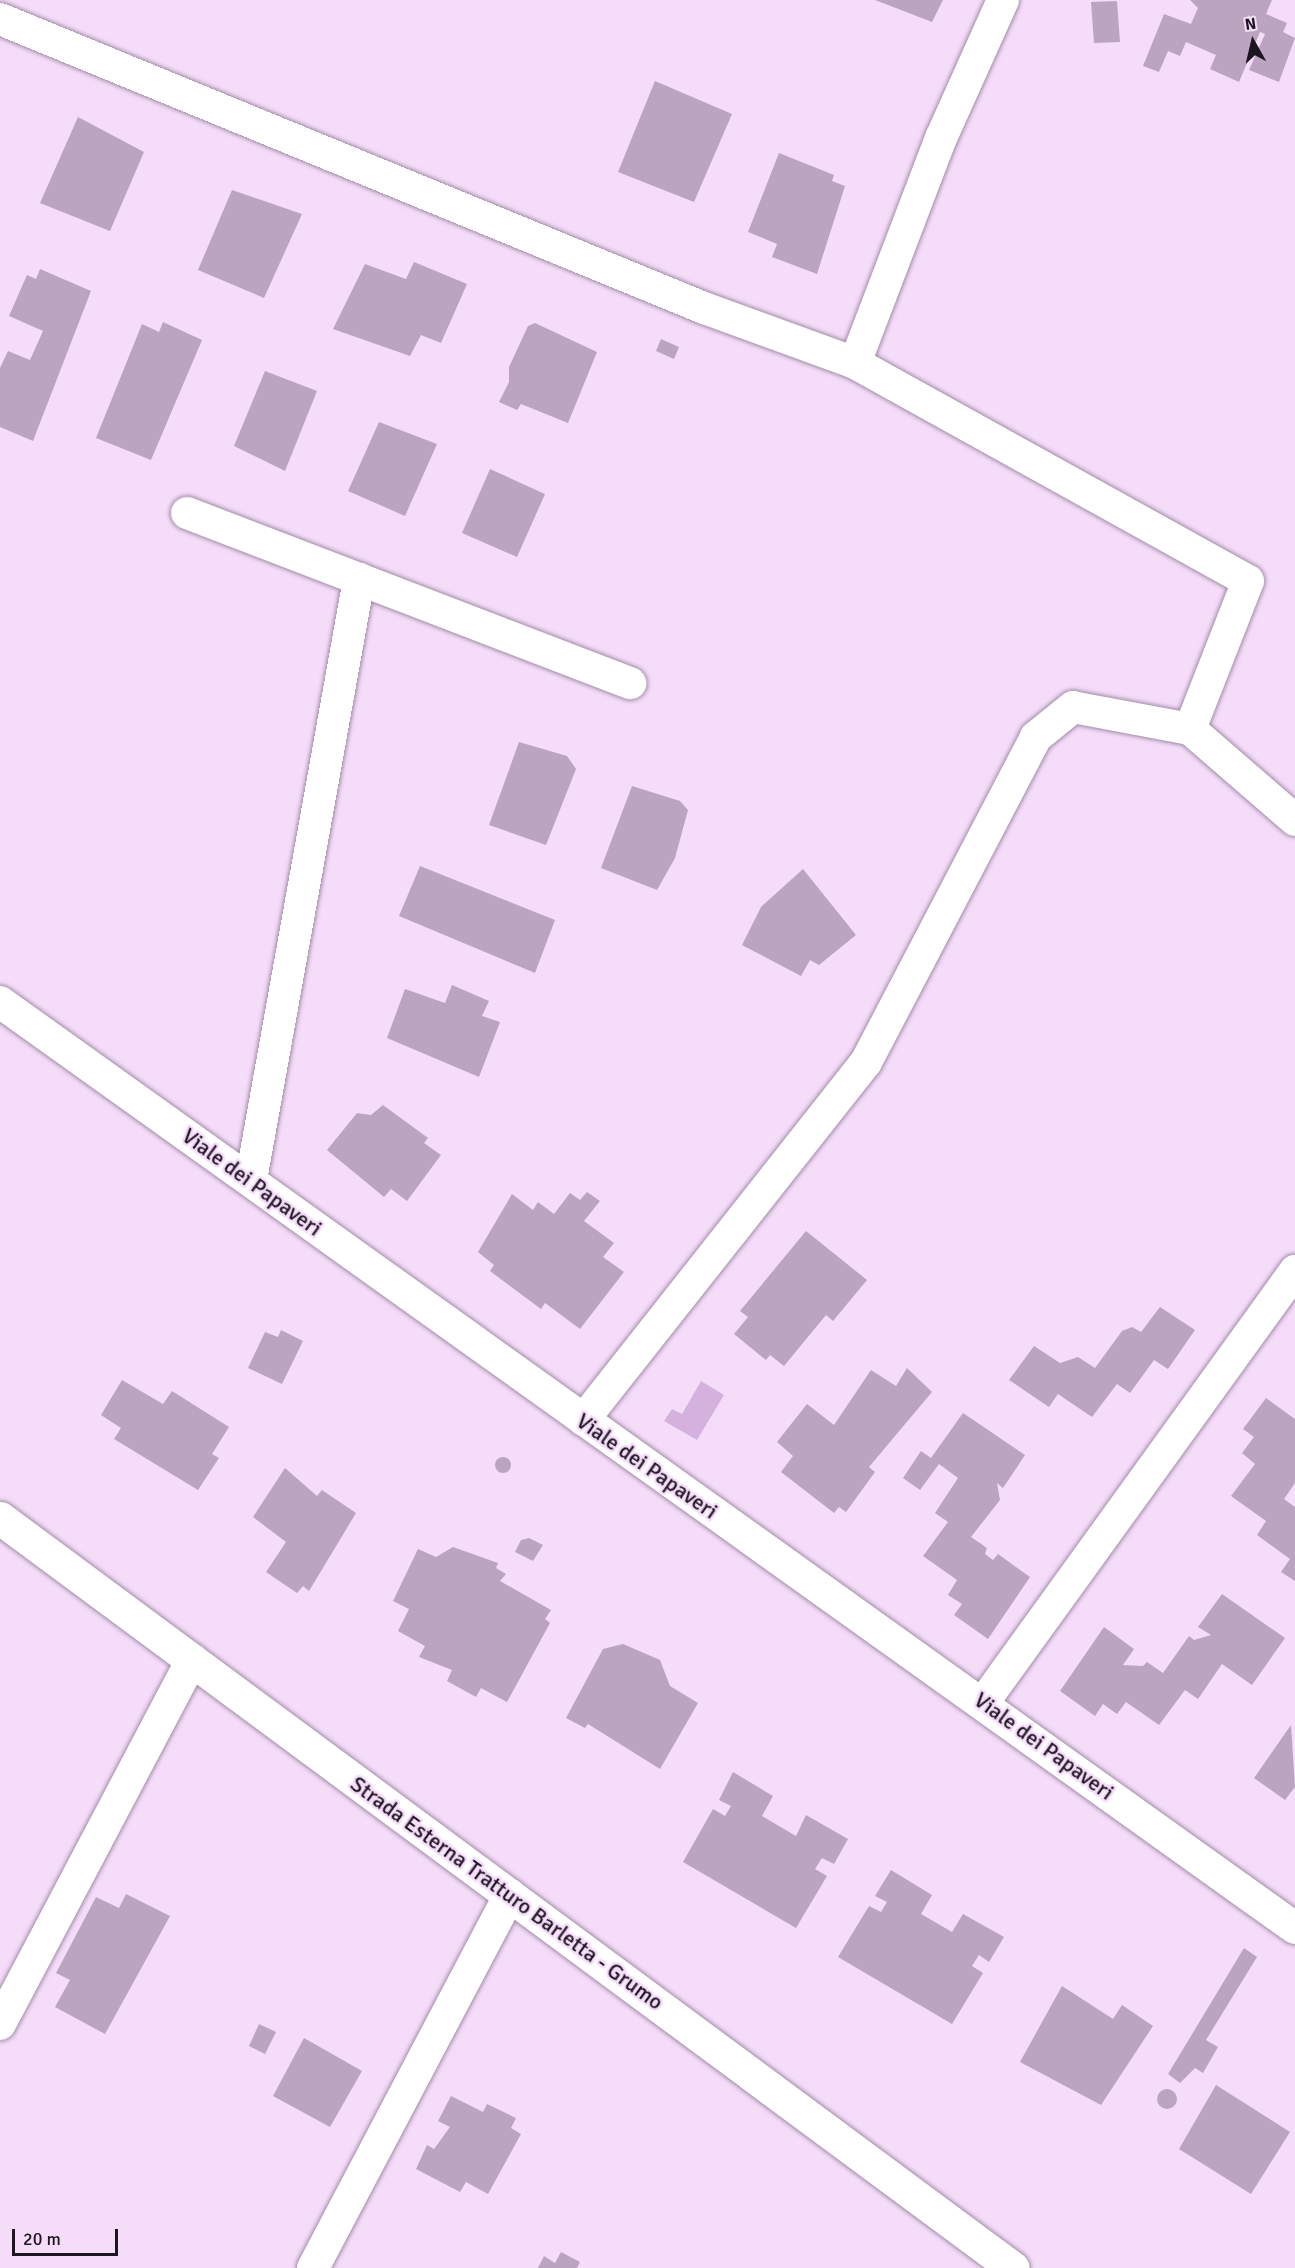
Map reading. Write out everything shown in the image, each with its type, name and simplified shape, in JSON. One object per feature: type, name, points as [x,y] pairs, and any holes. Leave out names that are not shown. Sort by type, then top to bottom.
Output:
[{"type":"street","points":[[855,363],[941,138],[1003,0]]},
{"type":"street","points":[[0,19],[704,308],[855,363],[1248,580],[1190,729]]},
{"type":"street","points":[[187,513],[631,683]]},
{"type":"street","points":[[250,1180],[359,579]]},
{"type":"street","points":[[582,1420],[866,1062],[1036,736],[1073,707],[1190,729],[1295,820]]},
{"type":"street","name":"Viale dei Papaveri","points":[[0,1002],[1295,1928]]},
{"type":"street","points":[[983,1703],[1295,1271]]},
{"type":"street","name":"Strada Esterna Tratturo Barletta - Grumo","points":[[0,1518],[1013,2268]]},
{"type":"street","points":[[0,2024],[192,1660]]},
{"type":"street","points":[[313,2268],[510,1895]]},
{"type":"shaded area","points":[[701,1381],[724,1395],[697,1440],[664,1421],[672,1409],[682,1414]]},
{"type":"building","points":[[875,0],[943,0],[932,22]]},
{"type":"building","points":[[1190,0],[1272,0],[1266,14],[1287,23],[1283,32],[1295,38],[1279,82],[1249,70],[1265,34],[1260,32],[1239,82],[1210,69],[1216,55],[1186,42],[1180,56],[1168,51],[1159,72],[1143,66],[1164,14],[1191,24],[1198,8]]},
{"type":"building","points":[[1117,1],[1120,42],[1094,43],[1091,2]]},
{"type":"building","points":[[655,81],[732,114],[694,202],[618,172]]},
{"type":"building","points":[[78,117],[144,152],[110,231],[40,203]]},
{"type":"building","points":[[779,153],[834,175],[832,181],[845,186],[817,274],[772,257],[777,244],[748,232]]},
{"type":"building","points":[[232,190],[302,214],[264,298],[198,270]]},
{"type":"building","points":[[414,262],[467,284],[441,343],[421,335],[410,356],[333,329],[365,264],[406,279]]},
{"type":"building","points":[[40,269],[91,291],[33,441],[0,427],[0,368],[8,351],[30,360],[43,331],[9,316],[27,275],[36,279]]},
{"type":"building","points":[[163,322],[202,340],[151,460],[96,438],[142,324],[159,332]]},
{"type":"building","points":[[535,323],[597,352],[568,423],[521,404],[517,410],[499,402],[509,382],[509,367],[528,326]]},
{"type":"building","points":[[661,339],[679,347],[674,359],[656,351]]},
{"type":"building","points":[[265,371],[317,391],[285,471],[234,446]]},
{"type":"building","points":[[379,422],[437,444],[405,516],[348,491]]},
{"type":"building","points":[[490,469],[545,494],[517,557],[462,533]]},
{"type":"building","points":[[519,742],[567,756],[576,769],[546,845],[489,825]]},
{"type":"building","points":[[632,786],[680,801],[688,810],[675,858],[657,890],[601,868]]},
{"type":"building","points":[[420,866],[555,920],[535,973],[399,916]]},
{"type":"building","points":[[803,869],[856,935],[819,965],[810,960],[801,976],[742,945],[761,907]]},
{"type":"building","points":[[452,985],[489,1001],[482,1016],[500,1022],[479,1077],[387,1038],[405,989],[445,1003]]},
{"type":"building","points":[[383,1105],[428,1138],[424,1143],[441,1155],[407,1201],[391,1189],[384,1197],[327,1150],[357,1113],[371,1115]]},
{"type":"building","points":[[587,1192],[600,1201],[584,1221],[614,1243],[603,1257],[624,1272],[580,1329],[545,1303],[541,1309],[490,1271],[494,1265],[478,1252],[512,1194],[533,1210],[538,1202],[554,1214],[570,1193],[580,1200]]},
{"type":"building","points":[[806,1231],[867,1280],[833,1321],[826,1315],[784,1366],[770,1355],[766,1360],[734,1334],[748,1317],[740,1311]]},
{"type":"building","points":[[1160,1307],[1195,1330],[1168,1369],[1154,1360],[1130,1393],[1117,1384],[1092,1417],[1058,1394],[1049,1407],[1009,1380],[1034,1346],[1060,1363],[1078,1357],[1095,1368],[1122,1331],[1132,1327],[1141,1332]]},
{"type":"building","points":[[281,1330],[303,1341],[282,1384],[248,1368],[265,1332],[278,1337]]},
{"type":"building","points":[[907,1368],[932,1392],[869,1467],[875,1472],[846,1512],[839,1507],[834,1513],[781,1472],[793,1456],[777,1442],[807,1404],[834,1425],[871,1370],[896,1386]]},
{"type":"building","points":[[122,1380],[163,1404],[172,1391],[229,1427],[212,1454],[219,1458],[198,1490],[114,1439],[121,1428],[101,1415]]},
{"type":"building","points":[[1266,1398],[1295,1419],[1295,1483],[1284,1499],[1295,1507],[1295,1581],[1281,1572],[1290,1559],[1257,1535],[1266,1521],[1231,1496],[1255,1464],[1242,1453],[1254,1437],[1243,1429]]},
{"type":"building","points":[[963,1413],[1025,1455],[1003,1488],[997,1483],[1000,1500],[971,1537],[987,1548],[985,1554],[993,1560],[998,1554],[1030,1577],[988,1639],[954,1615],[962,1604],[948,1595],[957,1580],[923,1556],[948,1522],[935,1513],[958,1478],[939,1464],[920,1490],[903,1478],[921,1451],[931,1458]]},
{"type":"building","points":[[500,1457],[506,1457],[511,1465],[509,1471],[500,1473],[495,1468],[495,1462]]},
{"type":"building","points":[[285,1468],[317,1496],[322,1490],[356,1513],[309,1591],[303,1586],[297,1593],[266,1572],[286,1542],[253,1517]]},
{"type":"building","points":[[529,1538],[543,1545],[533,1561],[515,1552],[521,1540]]},
{"type":"building","points":[[453,1547],[498,1563],[496,1568],[506,1574],[500,1581],[551,1610],[545,1619],[550,1623],[507,1702],[481,1688],[476,1697],[447,1681],[452,1670],[419,1657],[425,1646],[398,1631],[409,1609],[393,1601],[418,1549],[436,1557]]},
{"type":"building","points":[[1222,1594],[1285,1638],[1252,1685],[1222,1664],[1198,1699],[1185,1690],[1159,1725],[1126,1702],[1117,1714],[1103,1704],[1095,1716],[1060,1691],[1104,1627],[1134,1649],[1123,1665],[1143,1666],[1147,1662],[1163,1673],[1189,1636],[1194,1640],[1211,1635],[1198,1627]]},
{"type":"building","points":[[623,1644],[660,1660],[670,1686],[698,1703],[660,1769],[588,1724],[585,1728],[566,1718],[603,1649]]},
{"type":"building","points":[[1291,1725],[1295,1787],[1285,1800],[1254,1778]]},
{"type":"building","points":[[733,1772],[773,1796],[762,1816],[796,1836],[806,1815],[848,1839],[834,1864],[822,1858],[815,1869],[827,1876],[796,1928],[683,1862],[713,1809],[725,1816],[731,1806],[719,1800]]},
{"type":"building","points":[[891,1870],[932,1895],[921,1914],[952,1932],[963,1914],[1004,1937],[989,1962],[979,1955],[972,1966],[983,1973],[952,2024],[838,1957],[869,1906],[881,1912],[887,1902],[875,1896]]},
{"type":"building","points":[[126,1894],[170,1916],[105,2034],[55,2007],[70,1980],[56,1973],[96,1897],[119,1908]]},
{"type":"building","points":[[1244,1948],[1257,1957],[1206,2040],[1218,2047],[1203,2073],[1195,2068],[1180,2083],[1168,2074]]},
{"type":"building","points":[[1062,1986],[1113,2019],[1122,2005],[1153,2026],[1101,2105],[1020,2062]]},
{"type":"building","points":[[259,2024],[276,2032],[265,2054],[249,2046]]},
{"type":"building","points":[[304,2038],[362,2071],[330,2127],[273,2096]]},
{"type":"building","points":[[1216,2085],[1290,2132],[1251,2194],[1179,2149]]},
{"type":"building","points":[[1163,2089],[1171,2089],[1177,2095],[1177,2103],[1171,2109],[1163,2109],[1157,2103],[1157,2095]]},
{"type":"building","points":[[451,2096],[483,2112],[487,2104],[516,2118],[511,2128],[521,2134],[488,2194],[466,2182],[460,2192],[416,2169],[427,2145],[434,2149],[450,2127],[438,2121]]},
{"type":"building","points":[[561,2252],[580,2262],[577,2268],[538,2268],[544,2256],[555,2263]]}]
